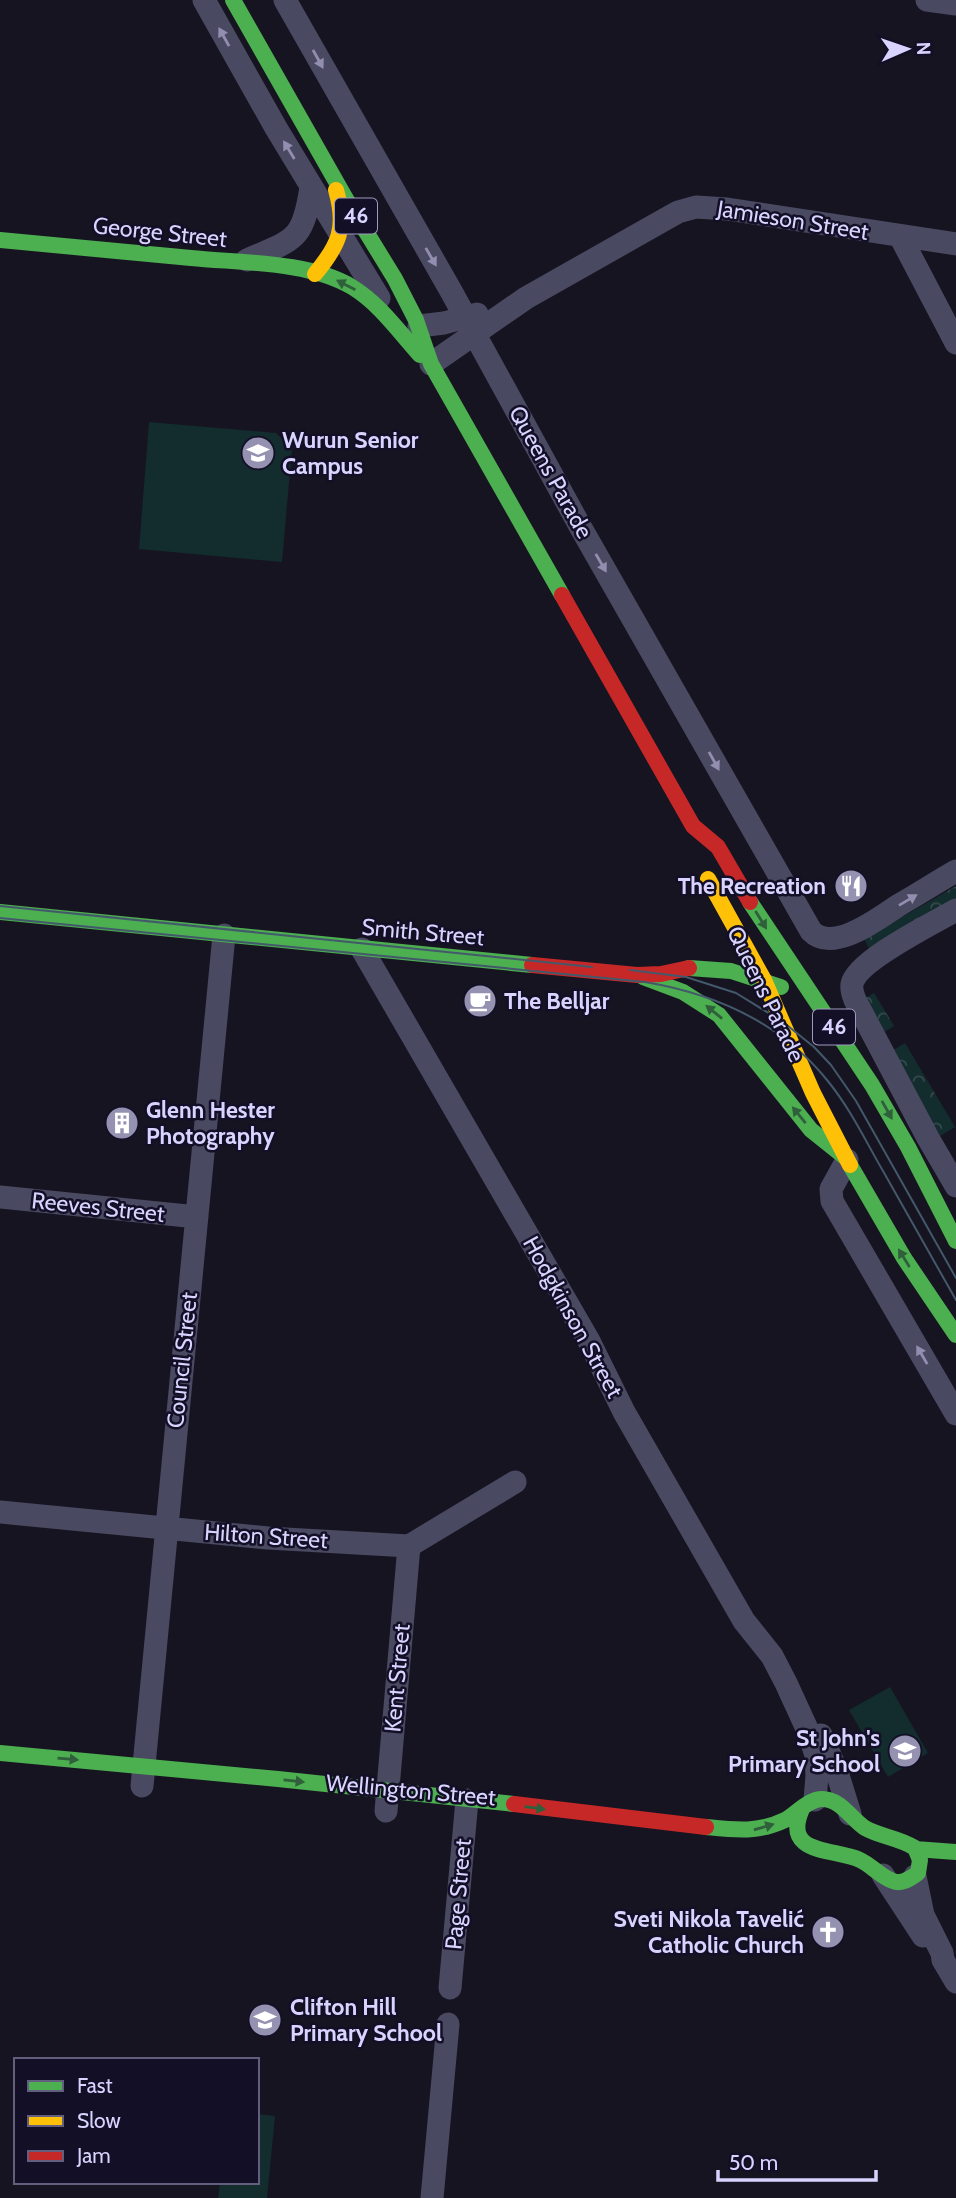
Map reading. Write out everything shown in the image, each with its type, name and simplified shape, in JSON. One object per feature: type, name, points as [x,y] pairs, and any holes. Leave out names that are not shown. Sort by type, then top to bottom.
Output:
[{"type":"main road","name":"Queens Parade","points":[[233,0],[327,166],[410,330],[693,826],[718,847],[761,920],[882,1101],[956,1241]]},
{"type":"main road","points":[[315,274],[330,256],[341,235],[341,205],[327,166]]},
{"type":"main road","name":"George Street","points":[[0,240],[241,263],[315,274]]},
{"type":"main road","name":"Queens Parade","points":[[315,274],[353,288],[410,330]]},
{"type":"main road","name":"Queens Parade","points":[[693,826],[697,857],[764,980],[813,1093],[846,1159],[904,1258],[956,1335]]},
{"type":"main road","name":"Smith Street","points":[[0,912],[637,975],[661,974],[688,968],[736,971],[796,994],[828,1020]]},
{"type":"main road","points":[[637,975],[683,992],[719,1015],[811,1130],[846,1159]]},
{"type":"main road","name":"Wellington Street","points":[[0,1753],[142,1781],[466,1814],[740,1831],[773,1826],[808,1805]]},
{"type":"main road","points":[[819,1850],[805,1845],[799,1837],[797,1821],[808,1805],[823,1799],[834,1801],[872,1831],[915,1849],[956,1852]]},
{"type":"main road","points":[[627,1834],[748,1845]]},
{"type":"main road","points":[[789,1847],[819,1850],[859,1859],[897,1882],[907,1881],[932,1870],[920,1859],[915,1849]]},
{"type":"street","name":"Queens Parade","points":[[204,0],[311,187],[341,235],[410,330]]},
{"type":"street","name":"Queens Parade","points":[[285,0],[811,931],[823,938],[856,932]]},
{"type":"street","points":[[927,0],[956,4]]},
{"type":"street","points":[[241,263],[294,237],[305,220],[311,187]]},
{"type":"street","name":"Jamieson Street","points":[[431,364],[470,325],[526,298],[662,220],[696,207],[727,208],[956,244]]},
{"type":"street","points":[[900,236],[956,343]]},
{"type":"street","name":"Jamieson Street","points":[[410,330],[444,323],[470,325]]},
{"type":"street","points":[[873,960],[856,932],[956,871]]},
{"type":"street","points":[[956,910],[873,960],[859,971],[851,987],[928,1138],[956,1186]]},
{"type":"street","name":"Council Street","points":[[142,1781],[224,935]]},
{"type":"street","name":"Hodgkinson Street","points":[[362,949],[582,1330],[624,1412],[744,1621],[772,1656],[808,1731],[816,1755],[817,1776],[808,1805]]},
{"type":"street","points":[[846,1159],[833,1184],[832,1201],[956,1413]]},
{"type":"street","name":"Reeves Street","points":[[0,1197],[197,1217]]},
{"type":"street","points":[[409,1546],[514,1482]]},
{"type":"street","name":"Hilton Street","points":[[0,1512],[268,1538],[409,1546]]},
{"type":"street","name":"Kent Street","points":[[386,1806],[409,1546]]},
{"type":"street","name":"Hodgkinson Street","points":[[786,1683],[808,1713],[825,1744],[850,1814]]},
{"type":"street","name":"Page Street","points":[[450,1988],[466,1814]]},
{"type":"street","points":[[932,1870],[922,1910],[943,1960],[956,1982]]},
{"type":"street","points":[[883,1875],[909,1917],[943,1960]]},
{"type":"street","points":[[432,2198],[448,2024]]},
{"type":"green space","points":[[149,422],[276,433],[292,449],[282,562],[139,549]]},
{"type":"green space","points":[[956,886],[956,899],[869,948],[864,939]]},
{"type":"green space","points":[[874,993],[894,1026],[881,1034],[861,1001]]},
{"type":"green space","points":[[905,1043],[955,1127],[940,1136],[890,1052]]},
{"type":"green space","points":[[890,1687],[928,1753],[888,1777],[849,1710]]},
{"type":"green space","points":[[259,2114],[275,2116],[267,2198],[218,2198],[220,2184],[259,2184]]},
{"type":"tram line","points":[[0,906],[592,967]]},
{"type":"tram line","points":[[0,918],[645,982],[697,994],[722,1003],[768,1027],[789,1042],[827,1080],[857,1124],[956,1300]]},
{"type":"tram line","points":[[630,970],[686,977],[736,993],[783,1022],[814,1047],[831,1065],[856,1101],[956,1278]]},
{"type":"traffic: fast","points":[[233,0],[346,199],[395,279],[416,320],[431,364],[562,595]]},
{"type":"traffic: fast","points":[[0,240],[274,265],[316,272],[335,278],[362,294],[420,355]]},
{"type":"traffic: fast","points":[[750,902],[872,1085],[908,1147],[956,1241]]},
{"type":"traffic: fast","points":[[0,912],[532,965]]},
{"type":"traffic: fast","points":[[689,968],[731,971],[781,987]]},
{"type":"traffic: fast","points":[[643,977],[683,992],[719,1015],[811,1130],[846,1158]]},
{"type":"traffic: fast","points":[[850,1165],[904,1258],[956,1335]]},
{"type":"traffic: fast","points":[[0,1753],[514,1804]]},
{"type":"traffic: fast","points":[[706,1827],[756,1829],[785,1820],[812,1801],[829,1800],[835,1802],[865,1828],[915,1848],[920,1860],[918,1873],[896,1882],[860,1860],[814,1848],[805,1843],[799,1835],[797,1824],[802,1809]]},
{"type":"traffic: fast","points":[[915,1849],[956,1852]]},
{"type":"traffic: slow","points":[[315,274],[330,254],[339,235],[341,215],[336,190]]},
{"type":"traffic: slow","points":[[708,879],[764,980],[813,1093],[850,1165]]},
{"type":"traffic: jam","points":[[562,595],[693,826],[718,847],[750,902]]},
{"type":"traffic: jam","points":[[532,965],[637,975],[661,974],[689,968]]},
{"type":"traffic: jam","points":[[514,1804],[706,1827]]},
{"type":"place","name":"Wurun Senior Campus","points":[[258,453]]},
{"type":"place","name":"The Recreation","points":[[851,886]]},
{"type":"place","name":"The Belljar","points":[[480,1001]]},
{"type":"place","name":"Glenn Hester Photography","points":[[122,1123]]},
{"type":"place","name":"St John's Primary School","points":[[905,1751]]},
{"type":"place","name":"Sveti Nikola Tavelić Catholic Church","points":[[828,1932]]},
{"type":"place","name":"Clifton Hill Primary School","points":[[265,2020]]}]
